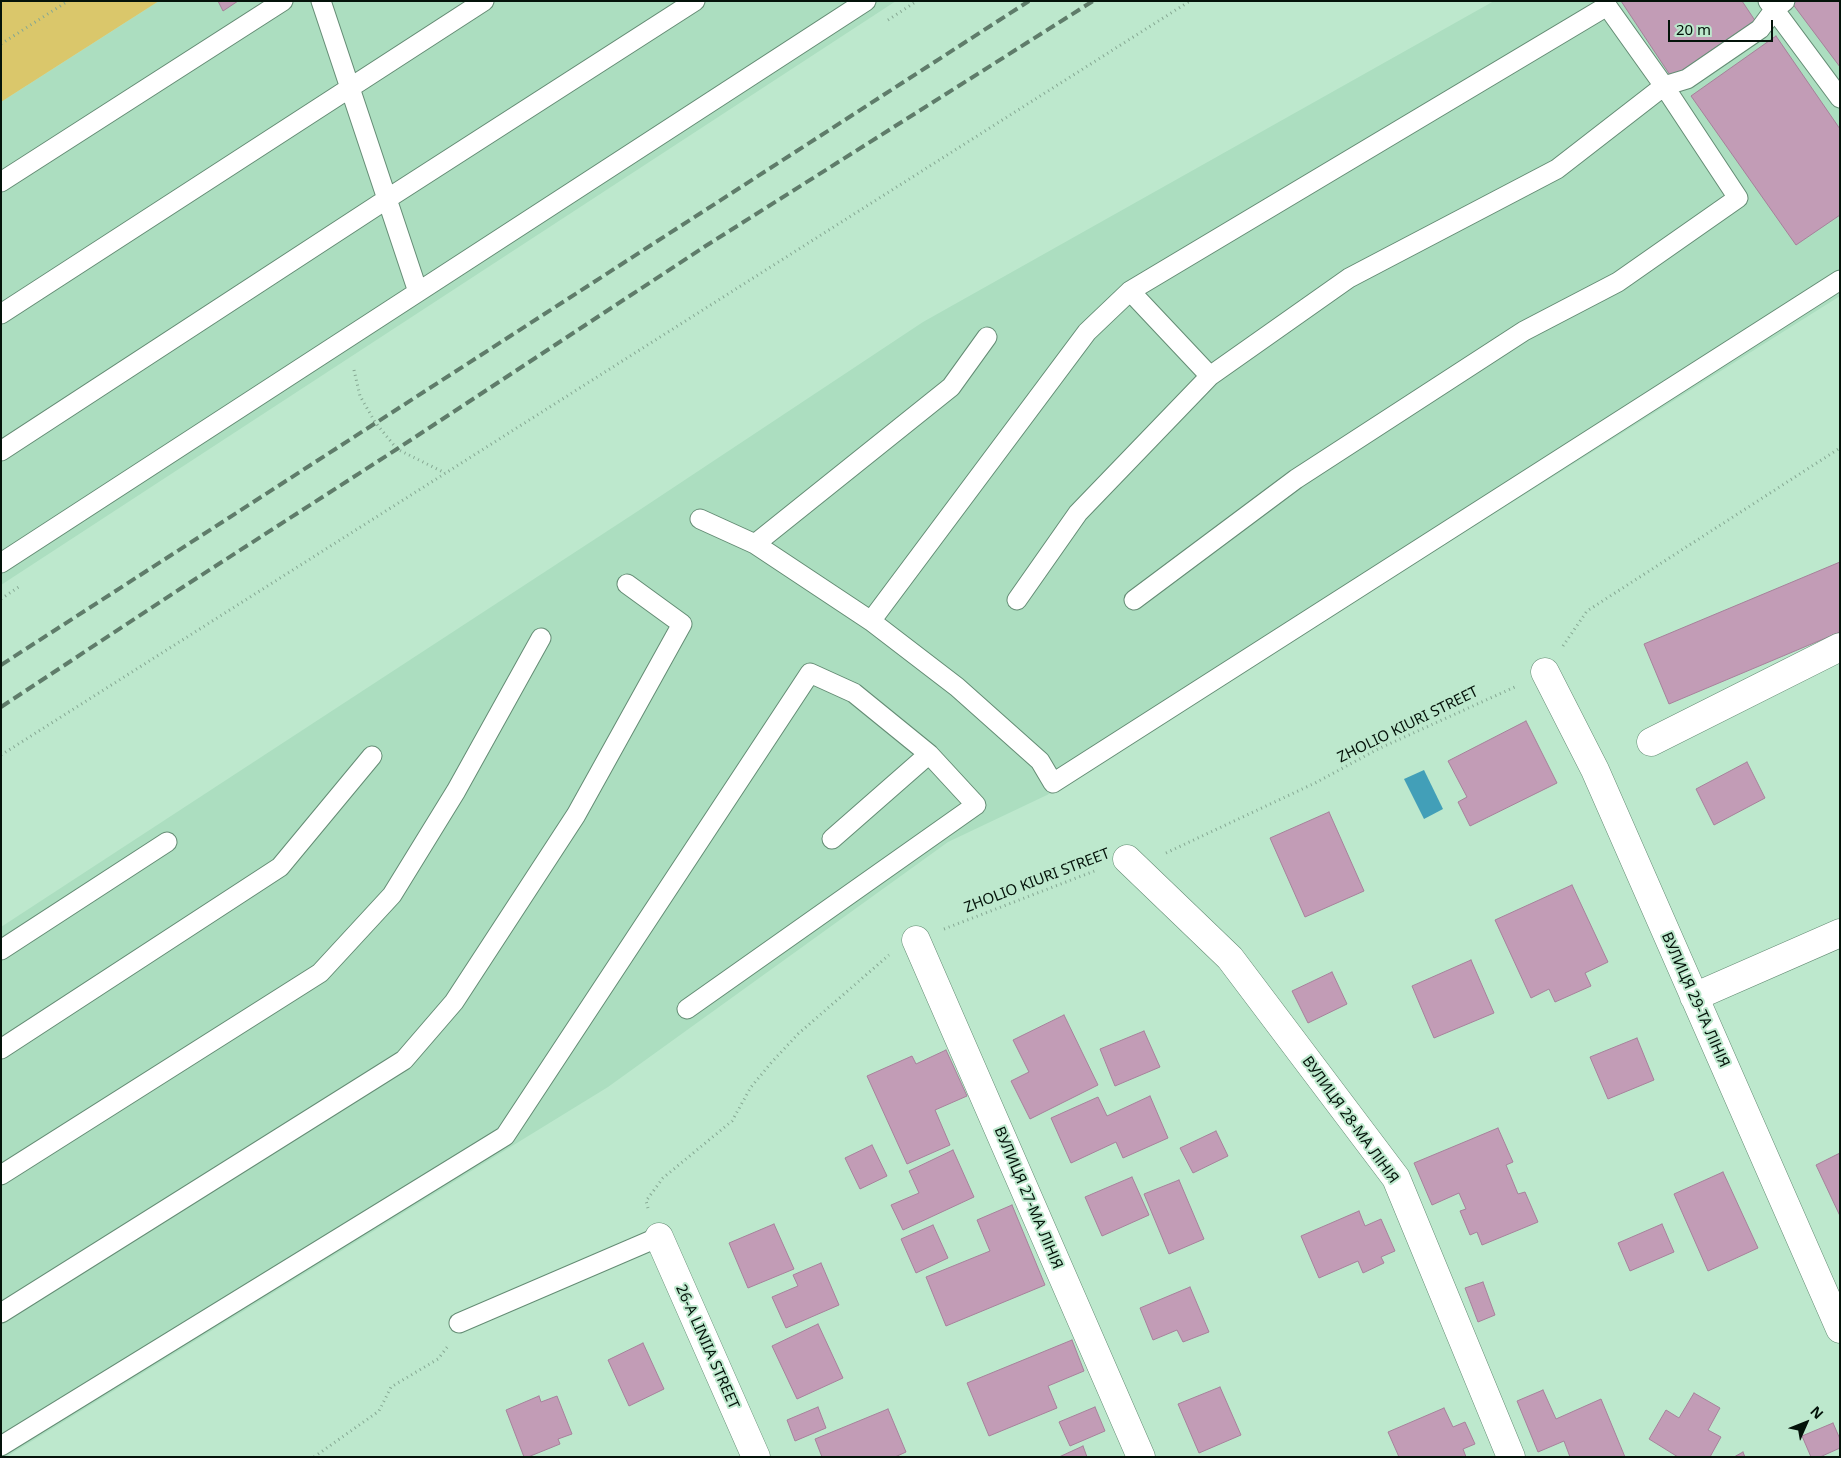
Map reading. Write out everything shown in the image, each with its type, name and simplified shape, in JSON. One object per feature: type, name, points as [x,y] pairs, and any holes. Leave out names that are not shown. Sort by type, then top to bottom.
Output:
[{"type":"street","points":[[1651,742],[1840,647]]},
{"type":"street","name":"ВУЛИЦЯ 29-ТА ЛІНІЯ","points":[[1545,672],[1594,770],[1840,1329]]},
{"type":"street","name":"ВУЛИЦЯ 28-МА ЛІНІЯ","points":[[1127,859],[1230,958],[1396,1178],[1511,1457]]},
{"type":"street","points":[[1694,996],[1840,933]]},
{"type":"street","name":"ВУЛИЦЯ 27-МА ЛІНІЯ","points":[[916,940],[1141,1457]]},
{"type":"street","name":"26-A LINIIA STREET","points":[[659,1237],[756,1457]]},
{"type":"lane","points":[[1,182],[283,1]]},
{"type":"lane","points":[[321,1],[418,292]]},
{"type":"lane","points":[[1,314],[484,1]]},
{"type":"lane","points":[[1,451],[695,1]]},
{"type":"lane","points":[[1,563],[866,1]]},
{"type":"lane","points":[[1017,600],[1078,513],[1210,376],[1349,278],[1557,169],[1664,86],[1687,79],[1760,29],[1776,4],[1840,98]]},
{"type":"lane","points":[[872,621],[1087,332],[1130,291],[1607,6],[1664,86],[1738,198],[1618,282],[1524,332],[1296,479],[1134,600]]},
{"type":"lane","points":[[700,519],[755,544],[872,621],[964,693],[1040,762],[1053,784],[1840,280]]},
{"type":"lane","points":[[1130,291],[1210,376]]},
{"type":"lane","points":[[755,544],[952,387],[987,337]]},
{"type":"lane","points":[[1,1314],[404,1060],[454,1002],[576,815],[682,624],[626,584]]},
{"type":"lane","points":[[1,1175],[320,973],[392,895],[456,791],[541,638]]},
{"type":"lane","points":[[1,1446],[505,1136],[810,673],[854,693],[930,754],[976,805],[687,1009]]},
{"type":"lane","points":[[832,838],[930,754]]},
{"type":"lane","points":[[1,1048],[280,867],[372,756]]},
{"type":"lane","points":[[1,950],[167,842]]},
{"type":"lane","points":[[464,1321],[659,1237]]},
{"type":"path","points":[[1,44],[68,1]]},
{"type":"path","points":[[1,755],[1190,1]]},
{"type":"path","points":[[354,370],[360,396],[375,422],[397,449],[445,473]]},
{"type":"path","points":[[1545,672],[1587,611],[1840,448]]},
{"type":"path","name":"ZHOLIO KIURI STREET","points":[[659,1237],[646,1202],[662,1178],[732,1121],[751,1087],[771,1062],[798,1034],[889,955],[916,940],[1127,859],[1169,853],[1315,783],[1378,749],[1545,672]]},
{"type":"path","points":[[314,1457],[379,1411],[391,1388],[438,1359],[464,1321]]},
{"type":"shaded area","points":[[1,1],[159,1],[1,102]]},
{"type":"shaded area","points":[[159,1],[896,1],[1,585],[1,102]]},
{"type":"shaded area","points":[[1494,1],[1840,1],[1840,296],[1047,795],[948,842],[608,1087],[6,1457],[1,1457],[1,927],[638,511],[923,322]]},
{"type":"water","points":[[1424,770],[1443,809],[1424,819],[1404,779]]},
{"type":"building","points":[[218,1],[238,1],[223,11]]},
{"type":"building","points":[[1621,1],[1742,1],[1756,22],[1672,78]]},
{"type":"building","points":[[1794,1],[1840,1],[1840,67],[1792,3]]},
{"type":"building","points":[[1776,36],[1840,129],[1840,215],[1796,245],[1691,96]]},
{"type":"building","points":[[1840,562],[1840,632],[1669,704],[1644,644]]},
{"type":"building","points":[[1526,721],[1557,783],[1470,826],[1458,802],[1467,797],[1448,761]]},
{"type":"building","points":[[1747,762],[1765,798],[1714,825],[1696,789]]},
{"type":"building","points":[[1329,812],[1364,891],[1305,917],[1270,838]]},
{"type":"building","points":[[1572,885],[1608,962],[1585,973],[1591,986],[1555,1002],[1549,989],[1531,998],[1495,920]]},
{"type":"building","points":[[1471,960],[1494,1013],[1434,1038],[1412,986]]},
{"type":"building","points":[[1332,972],[1347,1004],[1308,1023],[1292,991]]},
{"type":"building","points":[[1064,1015],[1098,1085],[1030,1119],[1011,1081],[1029,1072],[1013,1040]]},
{"type":"building","points":[[1144,1031],[1160,1067],[1115,1086],[1100,1049]]},
{"type":"building","points":[[1637,1038],[1654,1080],[1608,1099],[1590,1057]]},
{"type":"building","points":[[946,1050],[967,1096],[935,1110],[950,1145],[907,1164],[867,1076],[912,1056],[916,1064]]},
{"type":"building","points":[[1150,1096],[1168,1138],[1123,1158],[1116,1142],[1071,1163],[1051,1118],[1098,1097],[1107,1116]]},
{"type":"building","points":[[1498,1128],[1513,1162],[1506,1165],[1518,1194],[1525,1192],[1538,1222],[1482,1245],[1477,1232],[1470,1235],[1460,1211],[1466,1209],[1459,1193],[1432,1205],[1414,1163]]},
{"type":"building","points":[[1216,1131],[1228,1156],[1193,1173],[1180,1148]]},
{"type":"building","points":[[872,1145],[887,1176],[860,1189],[845,1158]]},
{"type":"building","points":[[953,1150],[974,1197],[903,1230],[891,1205],[919,1193],[909,1171]]},
{"type":"building","points":[[1840,1153],[1840,1216],[1816,1165]]},
{"type":"building","points":[[1723,1172],[1758,1248],[1708,1271],[1674,1194]]},
{"type":"building","points":[[1132,1177],[1149,1215],[1102,1236],[1085,1197]]},
{"type":"building","points":[[1179,1180],[1204,1239],[1169,1254],[1144,1194]]},
{"type":"building","points":[[1012,1205],[1045,1285],[946,1326],[926,1277],[990,1251],[977,1220]]},
{"type":"building","points":[[1359,1211],[1365,1226],[1381,1219],[1395,1251],[1381,1257],[1384,1263],[1363,1273],[1358,1261],[1319,1278],[1301,1236]]},
{"type":"building","points":[[774,1224],[794,1269],[748,1288],[729,1243]]},
{"type":"building","points":[[1662,1224],[1674,1252],[1630,1271],[1618,1243]]},
{"type":"building","points":[[933,1225],[948,1258],[916,1273],[901,1239]]},
{"type":"building","points":[[821,1263],[839,1305],[786,1328],[772,1297],[798,1286],[793,1275]]},
{"type":"building","points":[[1483,1282],[1495,1315],[1478,1322],[1465,1288]]},
{"type":"building","points":[[1190,1287],[1209,1332],[1183,1342],[1177,1330],[1153,1340],[1140,1308]]},
{"type":"building","points":[[818,1324],[843,1378],[797,1399],[772,1346]]},
{"type":"building","points":[[1072,1340],[1084,1371],[1048,1386],[1057,1408],[989,1436],[967,1383]]},
{"type":"building","points":[[643,1343],[664,1389],[629,1406],[608,1360]]},
{"type":"building","points":[[1220,1387],[1241,1435],[1199,1453],[1178,1404]]},
{"type":"building","points":[[1543,1390],[1556,1419],[1601,1399],[1625,1457],[1570,1457],[1564,1441],[1538,1452],[1517,1401]]},
{"type":"building","points":[[1694,1393],[1720,1408],[1708,1430],[1721,1437],[1710,1457],[1678,1457],[1649,1439],[1666,1410],[1679,1418]]},
{"type":"building","points":[[539,1396],[541,1402],[557,1396],[572,1434],[558,1439],[560,1444],[524,1457],[506,1410]]},
{"type":"building","points":[[818,1407],[826,1428],[795,1441],[787,1420]]},
{"type":"building","points":[[1095,1407],[1105,1431],[1070,1446],[1059,1422]]},
{"type":"building","points":[[1444,1408],[1453,1427],[1465,1422],[1475,1444],[1463,1449],[1466,1457],[1399,1457],[1388,1432]]},
{"type":"building","points":[[888,1409],[906,1452],[895,1457],[822,1457],[815,1439]]},
{"type":"building","points":[[1833,1423],[1840,1439],[1840,1448],[1820,1457],[1811,1457],[1802,1436]]},
{"type":"building","points":[[1083,1446],[1087,1457],[1059,1457]]},
{"type":"building","points":[[1743,1452],[1745,1457],[1734,1457]]},
{"type":"railway","points":[[1,665],[1029,1]]},
{"type":"railway","points":[[1,707],[704,247],[1093,1]]}]
